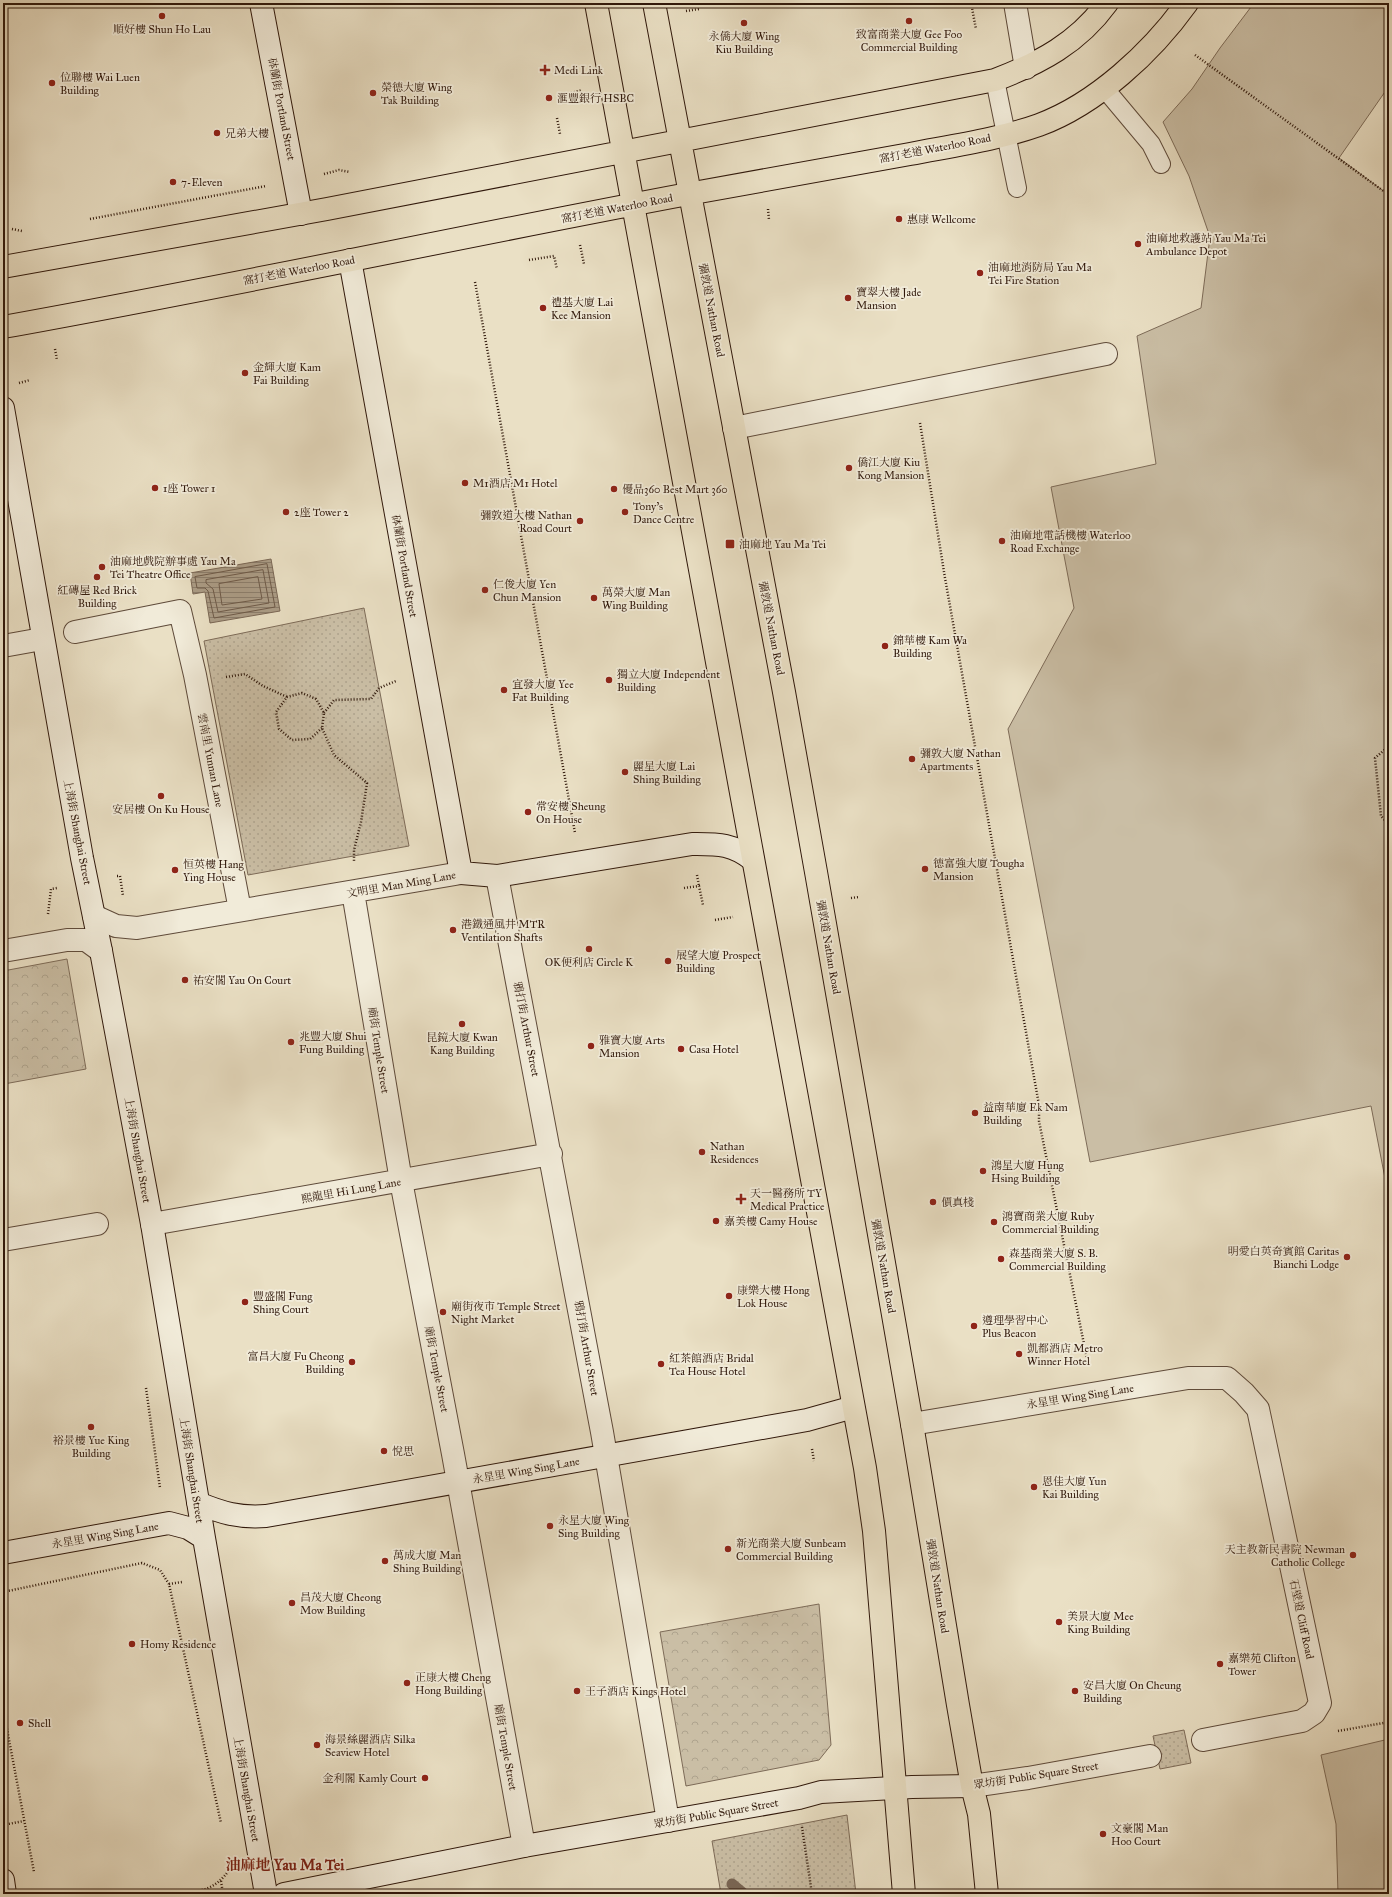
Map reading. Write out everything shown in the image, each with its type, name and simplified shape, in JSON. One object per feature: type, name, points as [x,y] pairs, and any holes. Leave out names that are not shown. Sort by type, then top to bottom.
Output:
[{"type":"main road","points":[[596,3],[865,1468],[874,1531],[904,1894]]},
{"type":"main road","name":"彌敦道 Nathan Road","points":[[654,3],[787,708],[912,1424],[972,1786],[981,1830],[987,1894]]},
{"type":"main road","points":[[3,267],[301,214],[995,80],[1026,68],[1060,49],[1086,28],[1107,3]]},
{"type":"main road","name":"窩打老道 Waterloo Road","points":[[3,327],[633,204],[929,150],[1007,134],[1039,125],[1071,110],[1105,89],[1175,20],[1187,3]]},
{"type":"street","name":"砵蘭街 Portland Street","points":[[261,3],[301,214]]},
{"type":"street","points":[[1015,3],[1026,68]]},
{"type":"street","name":"砵蘭街 Portland Street","points":[[350,260],[460,873]]},
{"type":"street","points":[[734,428],[1106,354]]},
{"type":"street","name":"上海街 Shanghai Street","points":[[3,408],[42,639],[81,850],[102,951],[152,1224],[198,1503],[266,1894]]},
{"type":"street","name":"雲南里 Yunnan Lane","points":[[75,632],[180,611],[195,675],[240,910]]},
{"type":"street","points":[[3,646],[42,639]]},
{"type":"street","name":"文明里 Man Ming Lane","points":[[94,916],[116,926],[137,928],[460,873],[497,876],[692,844],[714,843],[730,847],[741,851],[753,860]]},
{"type":"street","name":"鴉打街 Arthur Street","points":[[497,876],[551,1154],[607,1457],[668,1821]]},
{"type":"street","name":"廟街 Temple Street","points":[[353,892],[401,1181],[458,1482],[524,1846]]},
{"type":"street","points":[[3,951],[67,940],[86,940],[102,951]]},
{"type":"street","name":"熙龍里 Hi Lung Lane","points":[[152,1224],[551,1154]]},
{"type":"street","points":[[3,1240],[96,1224]]},
{"type":"street","name":"永星里 Wing Sing Lane","points":[[912,1424],[1188,1378],[1227,1378],[1244,1393]]},
{"type":"street","name":"石壁道 Cliff Road","points":[[1203,1740],[1302,1720],[1314,1713],[1320,1703],[1258,1409],[1244,1393]]},
{"type":"street","name":"永星里 Wing Sing Lane","points":[[198,1503],[222,1513],[246,1517],[266,1516],[607,1457],[807,1420],[850,1408],[853,1405]]},
{"type":"street","name":"永星里 Wing Sing Lane","points":[[3,1553],[169,1523],[188,1528],[204,1538]]},
{"type":"street","name":"眾坊街 Public Square Street","points":[[284,1894],[524,1846],[799,1798],[821,1792],[972,1786],[1028,1778],[1150,1756]]},
{"type":"street","points":[[3,1880],[5,1894]]},
{"type":"lane","points":[[995,80],[1017,188]]},
{"type":"lane","points":[[1105,89],[1151,144],[1160,164]]},
{"type":"path","points":[[971,3],[976,29]]},
{"type":"path","points":[[1195,55],[1389,195]]},
{"type":"path","points":[[556,118],[559,132]]},
{"type":"path","points":[[321,174],[339,170],[355,173]]},
{"type":"path","points":[[88,219],[266,186]]},
{"type":"path","points":[[12,229],[19,231],[26,230]]},
{"type":"path","points":[[530,260],[554,256],[556,269]]},
{"type":"path","points":[[475,282],[576,840]]},
{"type":"path","points":[[914,392],[945,578],[1039,1105],[1039,1121],[1087,1359]]},
{"type":"path","points":[[195,675],[211,678],[245,674],[262,686],[287,697],[302,693],[316,699],[324,713]]},
{"type":"path","points":[[353,892],[354,850],[361,822],[367,783],[334,755],[322,728],[324,713],[334,700],[371,699],[379,688],[397,681]]},
{"type":"path","points":[[287,697],[276,712],[278,729],[292,740],[310,739],[322,728]]},
{"type":"path","points":[[1389,746],[1374,758],[1381,816],[1389,825]]},
{"type":"path","points":[[684,888],[699,886],[703,905]]},
{"type":"path","points":[[715,920],[733,917]]},
{"type":"path","points":[[146,1386],[160,1488]]},
{"type":"path","points":[[3,1592],[142,1563],[160,1570],[169,1584],[222,1830]]},
{"type":"path","points":[[3,1708],[34,1875]]},
{"type":"path","points":[[1348,1729],[1389,1722]]},
{"type":"path","points":[[3,1824],[24,1821]]},
{"type":"path","points":[[801,1821],[812,1894]]},
{"type":"path","points":[[178,1894],[206,1890],[221,1881],[230,1868]]},
{"type":"path","points":[[221,1881],[223,1894]]},
{"type":"green space","points":[[1254,3],[1389,3],[1389,86],[1339,158],[1389,195],[1389,1199],[1371,1106],[1090,1162],[1008,729],[1074,608],[1051,487],[1156,464],[1137,336],[1201,308],[1210,237],[1189,176],[1163,122],[1192,89],[1220,48]]},
{"type":"green space","points":[[364,608],[409,846],[248,875],[204,641]]},
{"type":"green space","points":[[67,959],[86,1069],[4,1084],[3,971]]},
{"type":"green space","points":[[819,1604],[831,1745],[819,1760],[686,1786],[660,1632]]},
{"type":"green space","points":[[1184,1730],[1191,1763],[1160,1769],[1153,1736]]},
{"type":"green space","points":[[1389,1739],[1389,1894],[1338,1894],[1336,1824],[1321,1755]]},
{"type":"green space","points":[[847,1815],[856,1894],[721,1894],[712,1841]]},
{"type":"water","points":[[271,559],[280,611],[210,623],[205,592],[193,594],[190,573]]},
{"type":"waterway","points":[[732,1884],[744,1894]]},
{"type":"place","name":"順好樓 Shun Ho Lau","points":[[162,16]]},
{"type":"place","name":"致富商業大廈 Gee Foo Commercial Building","points":[[909,21]]},
{"type":"place","name":"永僑大廈 Wing Kiu Building","points":[[744,23]]},
{"type":"place","name":"Medi Link","points":[[545,70]]},
{"type":"place","name":"位聯樓 Wai Luen Building","points":[[52,83]]},
{"type":"place","name":"榮德大廈 Wing Tak Building","points":[[373,93]]},
{"type":"place","name":"滙豐銀行 HSBC","points":[[549,98]]},
{"type":"place","name":"兄弟大樓","points":[[217,133]]},
{"type":"place","name":"7-Eleven","points":[[173,182]]},
{"type":"place","name":"惠康 Wellcome","points":[[899,219]]},
{"type":"place","name":"油麻地救護站 Yau Ma Tei Ambulance Depot","points":[[1138,244]]},
{"type":"place","name":"油麻地消防局 Yau Ma Tei Fire Station","points":[[980,273]]},
{"type":"place","name":"寶翠大樓 Jade Mansion","points":[[848,298]]},
{"type":"place","name":"禮基大廈 Lai Kee Mansion","points":[[543,308]]},
{"type":"place","name":"金輝大廈 Kam Fai Building","points":[[245,373]]},
{"type":"place","name":"僑江大廈 Kiu Kong Mansion","points":[[849,468]]},
{"type":"place","name":"M1酒店 M1 Hotel","points":[[465,483]]},
{"type":"place","name":"1座 Tower 1","points":[[155,488]]},
{"type":"place","name":"優品360 Best Mart 360","points":[[614,489]]},
{"type":"place","name":"2座 Tower 2","points":[[286,512]]},
{"type":"place","name":"Tony's Dance Centre","points":[[625,512]]},
{"type":"place","name":"彌敦道大樓 Nathan Road Court","points":[[580,521]]},
{"type":"place","name":"油麻地電話機樓 Waterloo Road Exchange","points":[[1002,541]]},
{"type":"place","name":"油麻地 Yau Ma Tei","points":[[730,544]]},
{"type":"place","name":"油麻地戲院辦事處 Yau Ma Tei Theatre Office","points":[[102,567]]},
{"type":"place","name":"紅磚屋 Red Brick Building","points":[[97,577]]},
{"type":"place","name":"仁俊大廈 Yen Chun Mansion","points":[[485,590]]},
{"type":"place","name":"萬榮大廈 Man Wing Building","points":[[594,598]]},
{"type":"place","name":"錦華樓 Kam Wa Building","points":[[885,646]]},
{"type":"place","name":"獨立大廈 Independent Building","points":[[609,680]]},
{"type":"place","name":"宜發大廈 Yee Fat Building","points":[[504,690]]},
{"type":"place","name":"彌敦大廈 Nathan Apartments","points":[[912,759]]},
{"type":"place","name":"麗星大廈 Lai Shing Building","points":[[625,772]]},
{"type":"place","name":"安居樓 On Ku House","points":[[161,796]]},
{"type":"place","name":"常安樓 Sheung On House","points":[[528,812]]},
{"type":"place","name":"德富強大廈 Tougha Mansion","points":[[925,869]]},
{"type":"place","name":"恒英樓 Hang Ying House","points":[[175,870]]},
{"type":"place","name":"港鐵通風井 MTR Ventilation Shafts","points":[[453,930]]},
{"type":"place","name":"OK便利店 Circle K","points":[[589,949]]},
{"type":"place","name":"展望大廈 Prospect Building","points":[[668,961]]},
{"type":"place","name":"祐安閣 Yau On Court","points":[[185,980]]},
{"type":"place","name":"昆鏡大廈 Kwan Kang Building","points":[[462,1024]]},
{"type":"place","name":"兆豐大廈 Shui Fung Building","points":[[291,1042]]},
{"type":"place","name":"雅寶大廈 Arts Mansion","points":[[591,1046]]},
{"type":"place","name":"Casa Hotel","points":[[681,1049]]},
{"type":"place","name":"益南華廈 Ek Nam Building","points":[[975,1113]]},
{"type":"place","name":"Nathan Residences","points":[[702,1152]]},
{"type":"place","name":"鴻星大廈 Hung Hsing Building","points":[[983,1171]]},
{"type":"place","name":"天一醫務所 TY Medical Practice","points":[[741,1199]]},
{"type":"place","name":"價真棧","points":[[933,1202]]},
{"type":"place","name":"嘉美樓 Camy House","points":[[716,1221]]},
{"type":"place","name":"鴻寶商業大廈 Ruby Commercial Building","points":[[994,1222]]},
{"type":"place","name":"明愛白英奇賓館 Caritas Bianchi Lodge","points":[[1347,1257]]},
{"type":"place","name":"森基商業大廈 S. B. Commercial Building","points":[[1001,1259]]},
{"type":"place","name":"康樂大樓 Hong Lok House","points":[[729,1296]]},
{"type":"place","name":"豐盛閣 Fung Shing Court","points":[[245,1302]]},
{"type":"place","name":"廟街夜市 Temple Street Night Market","points":[[443,1312]]},
{"type":"place","name":"遵理學習中心 Plus Beacon","points":[[974,1326]]},
{"type":"place","name":"凱都酒店 Metro Winner Hotel","points":[[1019,1354]]},
{"type":"place","name":"富昌大廈 Fu Cheong Building","points":[[352,1362]]},
{"type":"place","name":"紅茶館酒店 Bridal Tea House Hotel","points":[[661,1364]]},
{"type":"place","name":"裕景樓 Yue King Building","points":[[91,1427]]},
{"type":"place","name":"悅思","points":[[384,1451]]},
{"type":"place","name":"恩佳大廈 Yun Kai Building","points":[[1034,1487]]},
{"type":"place","name":"永星大廈 Wing Sing Building","points":[[550,1526]]},
{"type":"place","name":"新光商業大廈 Sunbeam Commercial Building","points":[[728,1549]]},
{"type":"place","name":"天主教新民書院 Newman Catholic College","points":[[1353,1555]]},
{"type":"place","name":"萬成大廈 Man Shing Building","points":[[385,1561]]},
{"type":"place","name":"昌茂大廈 Cheong Mow Building","points":[[292,1603]]},
{"type":"place","name":"美景大廈 Mee King Building","points":[[1059,1622]]},
{"type":"place","name":"Homy Residence","points":[[132,1644]]},
{"type":"place","name":"嘉樂苑 Clifton Tower","points":[[1220,1664]]},
{"type":"place","name":"正康大樓 Cheng Hong Building","points":[[407,1683]]},
{"type":"place","name":"王子酒店 Kings Hotel","points":[[577,1691]]},
{"type":"place","name":"安昌大廈 On Cheung Building","points":[[1075,1691]]},
{"type":"place","name":"Shell","points":[[20,1723]]},
{"type":"place","name":"海景絲麗酒店 Silka Seaview Hotel","points":[[317,1745]]},
{"type":"place","name":"金利閣 Kamly Court","points":[[425,1778]]},
{"type":"place","name":"文豪閣 Man Hoo Court","points":[[1103,1834]]},
{"type":"district","name":"油麻地 Yau Ma Tei","points":[[285,1865]]}]
